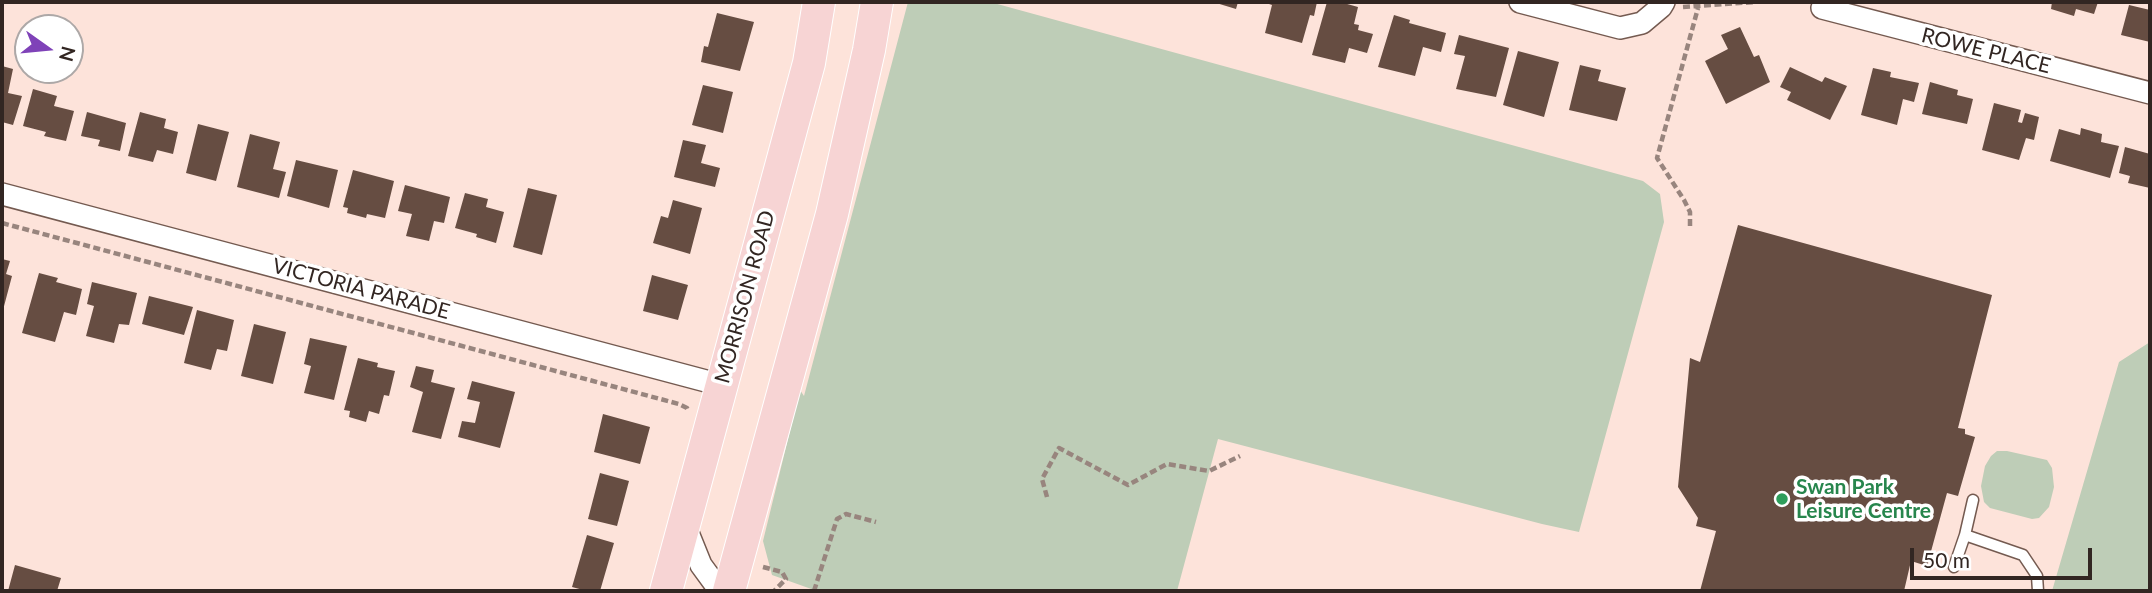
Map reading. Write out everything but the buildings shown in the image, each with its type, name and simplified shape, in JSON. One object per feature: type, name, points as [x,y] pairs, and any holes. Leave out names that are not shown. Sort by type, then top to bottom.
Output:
[{"type":"main road","name":"MORRISON ROAD","points":[[666,591],[809,63],[819,2]]},
{"type":"main road","points":[[729,591],[832,215],[877,2]]},
{"type":"street","points":[[1520,2],[1619,28],[1642,23],[1663,4]]},
{"type":"street","name":"ROWE PLACE","points":[[1822,8],[2150,93]]},
{"type":"street","name":"VICTORIA PARADE","points":[[2,194],[721,385]]},
{"type":"street","points":[[684,523],[701,565],[720,591]]},
{"type":"lane","points":[[1954,567],[1973,500]]},
{"type":"lane","points":[[1965,534],[2023,555],[2037,576],[2038,591]]},
{"type":"path","points":[[1663,4],[1698,8],[1755,2]]},
{"type":"path","points":[[1690,226],[1689,212],[1684,200],[1657,158],[1698,8]]},
{"type":"path","points":[[2,223],[679,404],[687,408],[690,418]]},
{"type":"path","points":[[1047,496],[1042,479],[1059,448],[1128,485],[1167,464],[1209,471],[1240,456]]},
{"type":"path","points":[[814,591],[838,519],[846,514],[876,522]]},
{"type":"green space","points":[[908,2],[990,2],[1643,181],[1660,194],[1664,222],[1579,532],[1218,439],[1177,591],[817,591],[772,575],[763,541],[800,390],[804,396]]},
{"type":"green space","points":[[2150,342],[2150,591],[2052,591],[2119,362]]},
{"type":"green space","points":[[1997,451],[2047,460],[2052,468],[2054,487],[2049,507],[2039,518],[2032,519],[1990,508],[1984,502],[1981,486],[1985,466]]},
{"type":"place","name":"Swan Park Leisure Centre","points":[[1782,499]]}]
